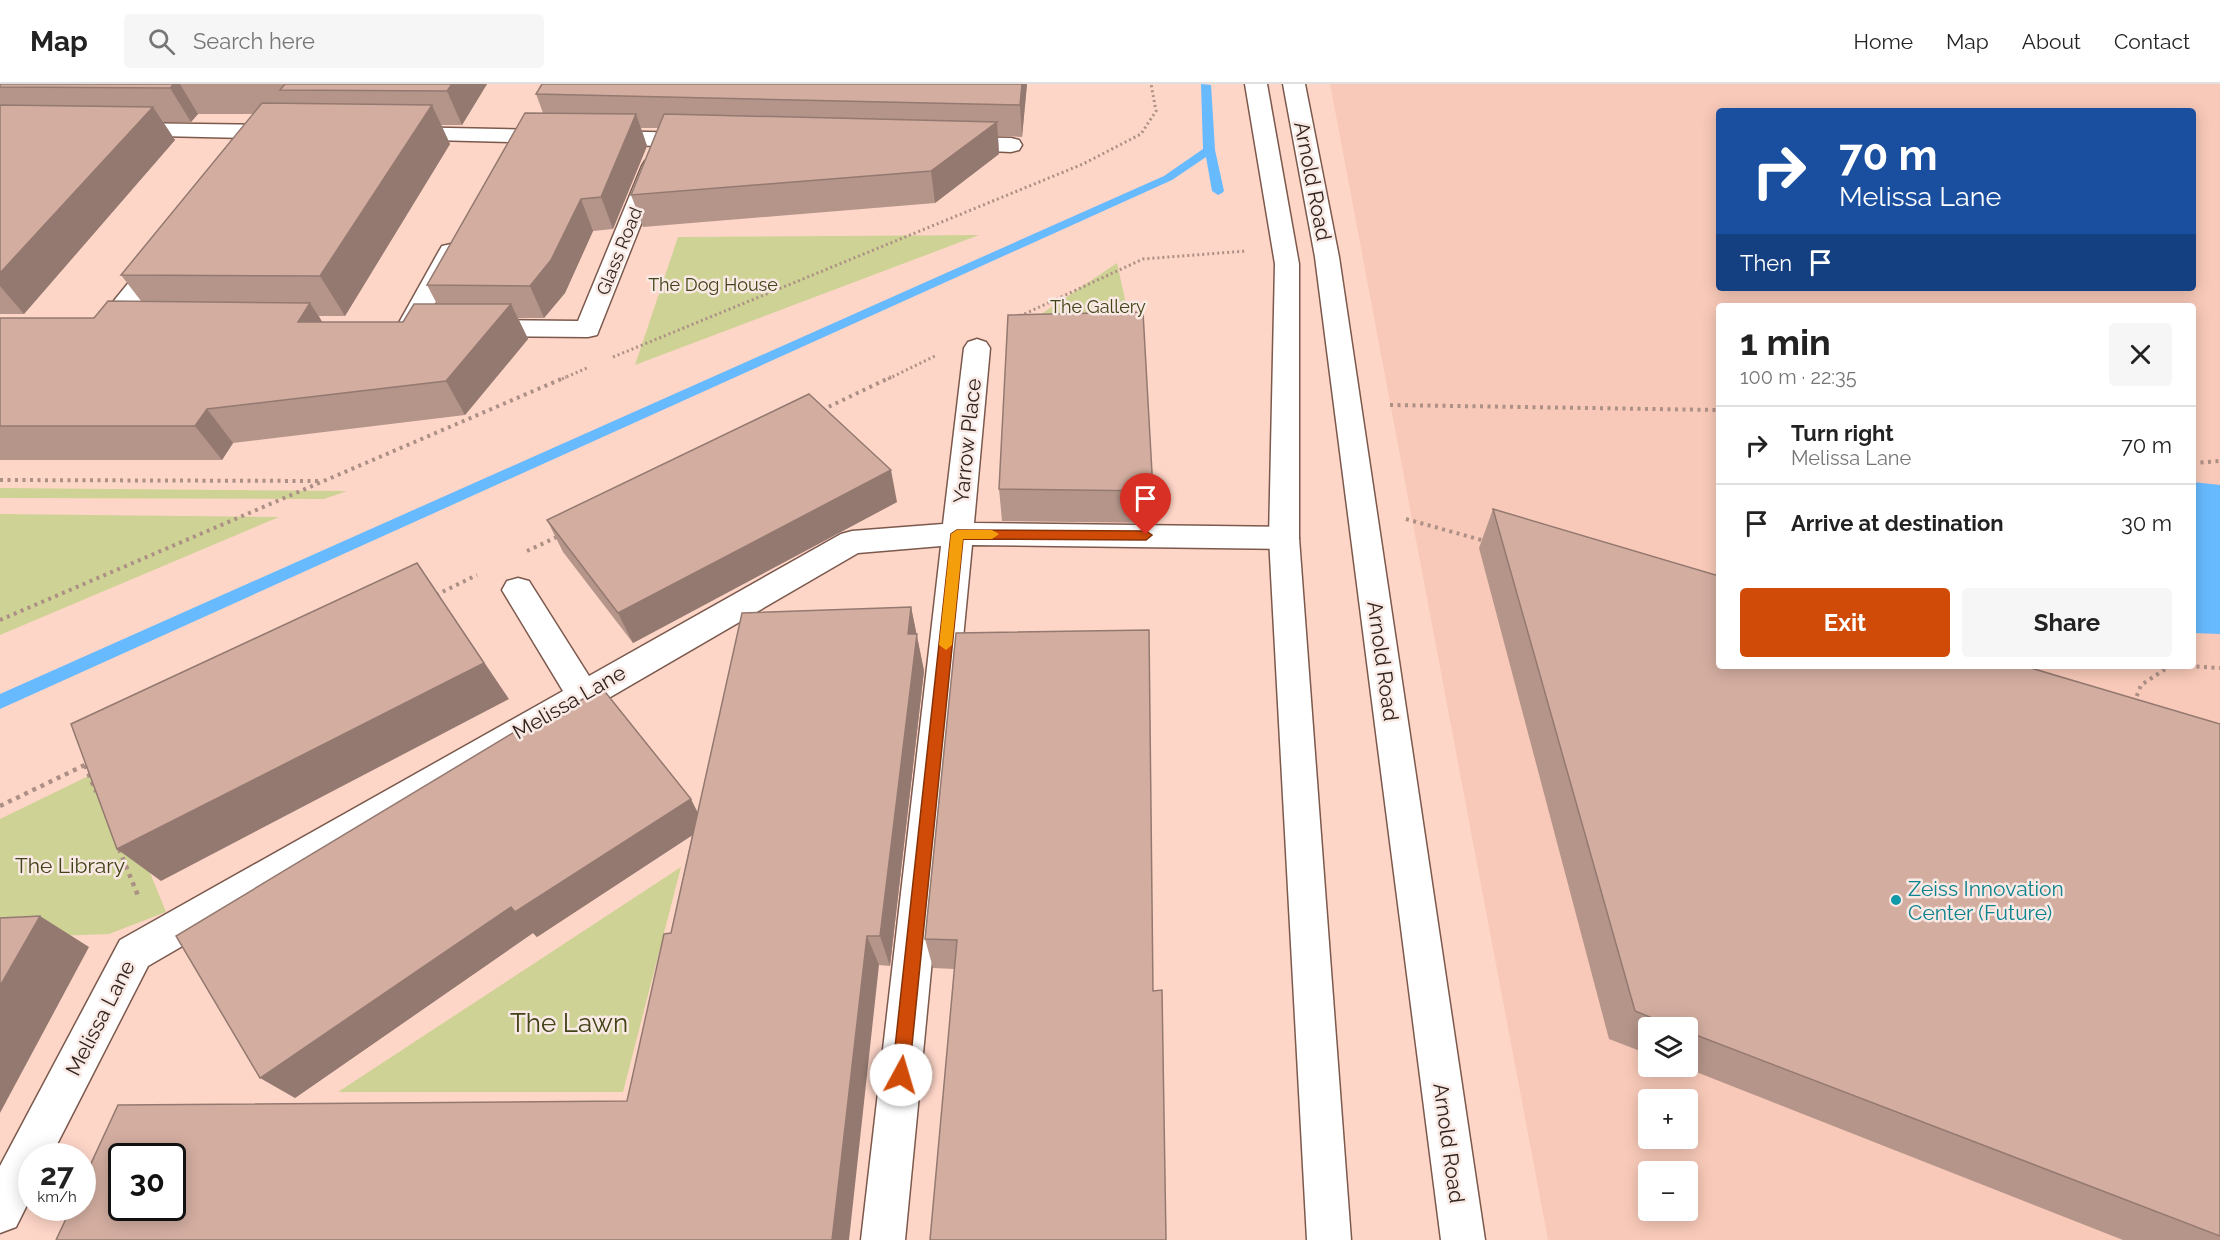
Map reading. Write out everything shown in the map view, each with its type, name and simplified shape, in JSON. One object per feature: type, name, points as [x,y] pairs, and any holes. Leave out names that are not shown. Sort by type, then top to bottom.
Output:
[{"type":"street","name":"Arnold Road","points":[[1256,84],[1287,264],[1284,538],[1329,1240]]},
{"type":"street","name":"Arnold Road","points":[[1294,84],[1327,257],[1463,1240]]},
{"type":"street","points":[[108,130],[311,133]]},
{"type":"street","points":[[382,134],[722,140]]},
{"type":"street","name":"Glass Road","points":[[464,226],[421,328],[588,329],[663,139]]},
{"type":"street","points":[[934,143],[1011,145]]},
{"type":"street","points":[[143,326],[97,325],[175,242]]},
{"type":"street","name":"Yarrow Place","points":[[884,1240],[977,348]]},
{"type":"street","name":"Melissa Lane","points":[[0,1211],[134,953],[852,542],[957,534],[1284,538]]},
{"type":"street","points":[[518,590],[583,694]]},
{"type":"path","points":[[612,357],[1083,164],[1141,134],[1156,111],[1151,84]]},
{"type":"path","points":[[1016,319],[1143,259],[1205,252],[1284,249]]},
{"type":"path","points":[[812,415],[941,354]]},
{"type":"path","points":[[0,620],[591,366]]},
{"type":"path","points":[[1347,404],[1716,410]]},
{"type":"path","points":[[2196,464],[2220,460]]},
{"type":"path","points":[[0,480],[326,481]]},
{"type":"path","points":[[1362,507],[1496,544]]},
{"type":"path","points":[[524,553],[566,533]]},
{"type":"path","points":[[427,600],[481,574]]},
{"type":"path","points":[[2196,666],[2220,668]]},
{"type":"path","points":[[2130,712],[2141,685],[2165,669]]},
{"type":"path","points":[[0,806],[96,760]]},
{"type":"path","points":[[85,765],[99,798]]},
{"type":"path","points":[[116,842],[156,940]]},
{"type":"shaded area","points":[[1330,84],[2220,84],[2220,1240],[1548,1240]]},
{"type":"green space","name":"The Dog House","points":[[979,235],[635,365],[678,237]]},
{"type":"green space","name":"The Gallery","points":[[1117,263],[1132,331],[1013,333]]},
{"type":"green space","points":[[0,488],[347,491],[324,499],[0,498]]},
{"type":"green space","points":[[0,514],[279,517],[0,635]]},
{"type":"green space","name":"The Library","points":[[107,767],[166,912],[109,934],[0,938],[0,819]]},
{"type":"green space","name":"The Lawn","points":[[681,867],[623,1092],[338,1092]]},
{"type":"water","points":[[2196,482],[2220,485],[2220,634],[2196,633]]},
{"type":"building","points":[[0,84],[174,84],[170,88],[0,87]]},
{"type":"building","points":[[285,84],[452,84],[447,91],[280,90]]},
{"type":"building","points":[[542,84],[1022,84],[1020,105],[536,94]]},
{"type":"building","points":[[262,103],[432,105],[320,276],[121,275]]},
{"type":"building","points":[[0,105],[153,107],[0,273]]},
{"type":"building","points":[[525,113],[636,114],[601,197],[581,199],[551,260],[530,286],[427,285]]},
{"type":"building","points":[[664,114],[997,122],[931,171],[631,195]]},
{"type":"building","points":[[108,301],[310,303],[298,322],[403,322],[414,304],[511,304],[446,381],[207,409],[195,426],[0,426],[0,318],[94,318]]},
{"type":"building","points":[[1143,312],[1153,491],[999,489],[1008,315]]},
{"type":"building","points":[[809,394],[891,470],[618,613],[547,520]]},
{"type":"building","name":"Zeiss Innovation Center (Future)","points":[[1493,509],[1716,575],[1716,669],[2034,669],[2220,724],[2220,1236],[1698,1036],[1698,1017],[1650,1017],[1635,1011]]},
{"type":"building","points":[[417,563],[484,663],[117,849],[71,724]]},
{"type":"building","points":[[911,607],[908,634],[917,634],[880,936],[867,936],[832,1240],[56,1240],[65,1221],[96,1221],[96,1153],[118,1105],[627,1101],[664,934],[671,933],[742,613]]},
{"type":"building","points":[[1149,630],[1153,991],[1162,990],[1166,1240],[930,1240],[957,940],[925,939],[956,633]]},
{"type":"building","points":[[602,688],[691,799],[515,912],[511,907],[260,1078],[176,936],[526,725],[529,730]]},
{"type":"building","points":[[40,916],[0,986],[0,918]]},
{"type":"waterway","points":[[1206,85],[1209,150]]},
{"type":"waterway","points":[[0,702],[1168,178],[1209,150]]},
{"type":"waterway","points":[[1209,150],[1218,191]]},
{"type":"slow traffic","points":[[946,645],[957,534],[992,534]]},
{"type":"place","name":"Zeiss Innovation Center (Future)","points":[[1896,900]]},
{"type":"route","points":[[901,1075],[957,534],[1146,535]]}]
